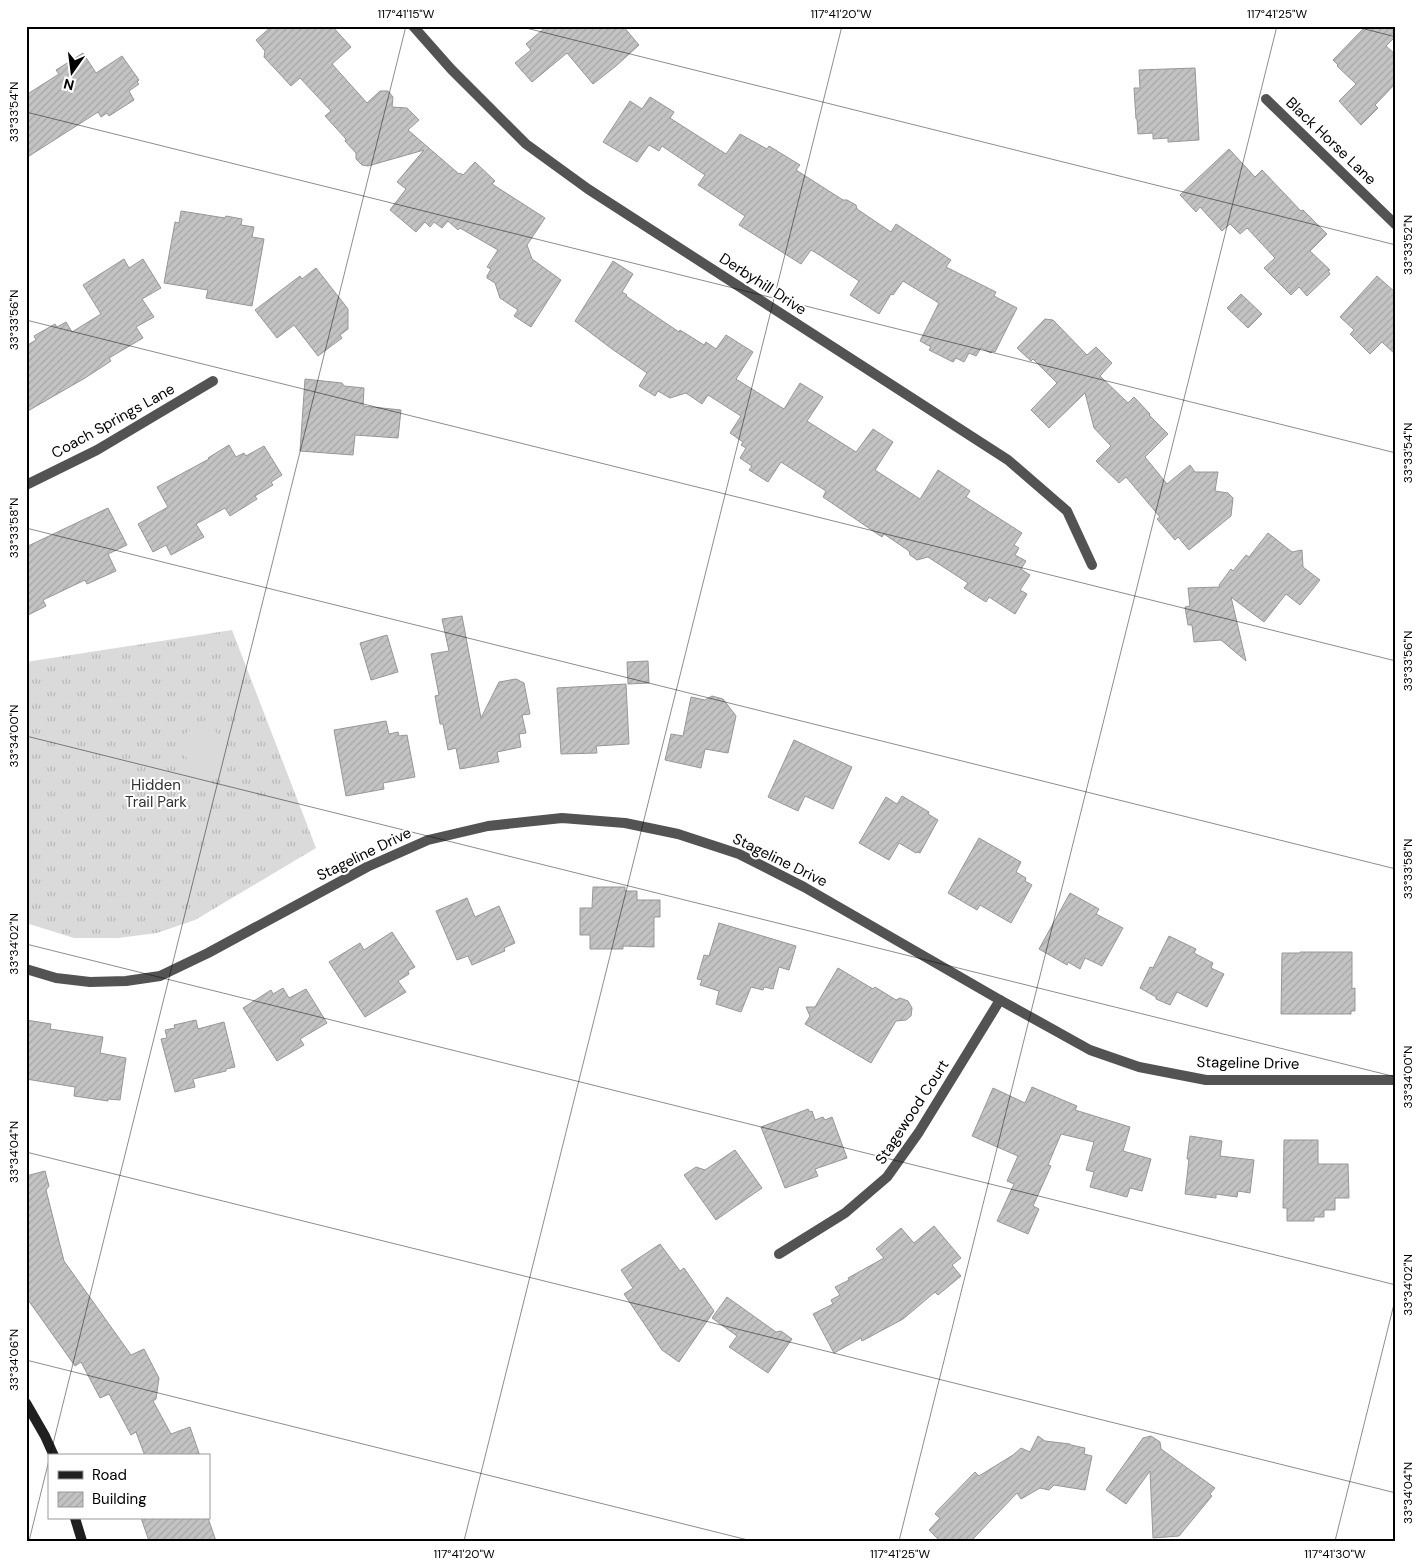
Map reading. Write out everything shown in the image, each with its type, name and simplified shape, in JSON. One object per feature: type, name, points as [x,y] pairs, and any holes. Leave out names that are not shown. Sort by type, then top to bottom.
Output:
[{"type":"street","name":"Derbyhill Drive","points":[[413,26],[451,69],[526,144],[580,184],[1008,460],[1067,511],[1092,565]]},
{"type":"street","name":"Black Horse Lane","points":[[1266,99],[1396,226]]},
{"type":"street","name":"Coach Springs Lane","points":[[26,485],[97,450],[213,381]]},
{"type":"street","name":"Stageline Drive","points":[[26,969],[56,978],[90,982],[126,981],[160,976],[208,953],[367,867],[428,840],[488,826],[562,818],[625,823],[678,834],[739,854],[804,887],[1090,1050],[1138,1068],[1206,1080],[1396,1080]]},
{"type":"street","name":"Stagewood Court","points":[[779,1254],[845,1213],[887,1177],[919,1132],[1000,1000]]},
{"type":"street","points":[[26,1403],[53,1454]]},
{"type":"street","points":[[76,1520],[82,1541]]},
{"type":"green space","name":"Hidden Trail Park","points":[[232,630],[316,848],[195,920],[157,933],[118,938],[74,938],[26,923],[26,662]]},
{"type":"green space","points":[[207,719],[236,761],[204,783],[175,741]]},
{"type":"building","points":[[272,26],[332,26],[351,47],[332,64],[367,103],[380,91],[388,91],[393,97],[392,107],[407,108],[419,120],[408,130],[459,174],[463,175],[475,162],[495,181],[492,184],[545,218],[527,245],[532,259],[561,280],[531,327],[514,316],[518,310],[500,298],[495,283],[487,278],[491,269],[487,267],[498,250],[460,228],[458,230],[448,221],[442,228],[434,222],[430,227],[425,222],[416,232],[390,210],[406,189],[397,182],[424,150],[368,166],[362,165],[356,159],[356,153],[345,141],[346,139],[325,116],[331,111],[300,78],[291,86],[264,57],[265,51],[256,40]]},
{"type":"building","points":[[547,26],[623,26],[639,45],[593,84],[567,53],[532,82],[515,63],[531,50],[526,44]]},
{"type":"building","points":[[1366,26],[1388,26],[1396,33],[1396,36],[1386,46],[1396,55],[1396,83],[1375,105],[1378,108],[1361,125],[1339,101],[1356,84],[1333,60]]},
{"type":"building","points":[[83,53],[96,73],[122,56],[139,80],[137,82],[139,84],[129,91],[134,100],[109,116],[107,113],[101,117],[98,112],[26,158],[26,95],[59,74],[56,70]]},
{"type":"building","points":[[1195,68],[1199,140],[1168,142],[1168,138],[1153,139],[1153,133],[1138,134],[1134,88],[1140,88],[1139,70]]},
{"type":"building","points":[[650,97],[674,112],[670,118],[726,154],[740,134],[767,149],[769,146],[800,165],[796,170],[843,200],[856,205],[857,209],[891,232],[896,224],[951,260],[946,267],[996,292],[994,296],[1017,308],[995,352],[992,351],[991,353],[981,348],[976,356],[969,353],[964,362],[956,358],[953,362],[929,350],[931,347],[920,341],[939,303],[903,281],[893,295],[891,294],[879,314],[850,295],[859,281],[821,256],[811,250],[801,264],[739,225],[745,216],[698,185],[705,175],[662,146],[659,151],[649,145],[637,162],[603,142],[630,101],[642,109]]},
{"type":"building","points":[[1229,149],[1255,177],[1262,170],[1301,211],[1303,210],[1327,234],[1310,251],[1330,270],[1328,271],[1330,274],[1307,296],[1299,287],[1291,295],[1264,268],[1275,258],[1247,228],[1240,234],[1230,224],[1222,231],[1200,207],[1196,212],[1180,195]]},
{"type":"building","points":[[181,211],[242,219],[241,225],[254,227],[252,237],[264,239],[252,306],[206,298],[208,290],[164,283],[175,222],[179,223]]},
{"type":"building","points":[[124,259],[129,268],[143,259],[161,288],[142,299],[154,317],[136,327],[143,338],[109,358],[111,361],[85,378],[26,412],[26,346],[36,340],[34,336],[55,324],[57,327],[66,322],[72,332],[101,314],[83,285]]},
{"type":"building","points":[[613,261],[633,274],[622,292],[679,332],[680,330],[704,345],[706,342],[716,349],[726,335],[753,352],[736,379],[784,409],[800,383],[823,397],[807,421],[856,452],[873,429],[893,442],[875,470],[920,499],[938,470],[970,491],[966,497],[1022,533],[1014,545],[1019,548],[1015,555],[1026,561],[1021,569],[1030,575],[1020,590],[1027,594],[1015,614],[989,597],[986,602],[964,588],[968,583],[928,557],[917,560],[910,555],[909,551],[884,534],[882,537],[823,497],[826,491],[781,462],[768,482],[749,470],[752,466],[740,458],[746,448],[741,445],[743,442],[730,433],[741,416],[708,395],[702,404],[686,393],[670,398],[658,391],[655,396],[639,386],[647,373],[575,321]]},
{"type":"building","points":[[316,268],[348,309],[348,329],[340,335],[342,338],[318,356],[294,325],[277,338],[255,310],[300,276],[302,279]]},
{"type":"building","points":[[1377,276],[1396,293],[1396,355],[1382,342],[1370,354],[1350,334],[1354,330],[1340,317]]},
{"type":"building","points":[[1241,294],[1262,314],[1248,328],[1227,308]]},
{"type":"building","points":[[1045,319],[1053,320],[1087,355],[1096,347],[1112,363],[1100,376],[1128,403],[1134,397],[1168,434],[1145,457],[1167,484],[1190,465],[1195,472],[1218,472],[1215,491],[1228,493],[1233,498],[1231,516],[1189,550],[1178,537],[1175,540],[1157,519],[1160,517],[1126,477],[1119,483],[1096,461],[1111,446],[1094,428],[1085,393],[1049,428],[1031,410],[1057,383],[1033,359],[1031,361],[1017,348]]},
{"type":"building","points":[[305,379],[342,383],[344,386],[364,388],[363,406],[401,410],[398,438],[355,435],[353,455],[300,451]]},
{"type":"building","points":[[229,445],[236,457],[244,453],[246,456],[264,446],[282,475],[271,482],[273,485],[255,496],[257,499],[230,516],[225,508],[196,524],[204,537],[171,555],[166,545],[153,552],[138,524],[168,507],[157,487],[209,459]]},
{"type":"building","points":[[108,508],[127,545],[108,554],[116,571],[87,584],[85,580],[43,600],[46,606],[26,616],[26,547]]},
{"type":"building","points":[[1268,533],[1292,552],[1302,550],[1303,567],[1320,580],[1300,605],[1286,594],[1264,622],[1231,597],[1246,661],[1221,640],[1194,642],[1192,625],[1188,625],[1185,607],[1190,606],[1188,588],[1220,587],[1219,585],[1231,569],[1233,571],[1246,555],[1249,557]]},
{"type":"building","points":[[462,616],[481,718],[499,682],[516,679],[524,683],[530,714],[522,715],[526,733],[519,734],[521,747],[497,752],[499,762],[460,769],[456,748],[448,750],[443,724],[440,724],[435,696],[439,695],[431,654],[449,651],[442,619]]},
{"type":"building","points":[[387,635],[398,672],[371,680],[360,643]]},
{"type":"building","points":[[648,661],[649,683],[628,684],[627,662]]},
{"type":"building","points":[[626,684],[629,744],[596,746],[597,753],[561,754],[557,688]]},
{"type":"building","points":[[712,696],[723,699],[736,716],[728,753],[705,749],[701,768],[665,760],[671,734],[683,736],[691,697],[705,700]]},
{"type":"building","points":[[386,721],[389,734],[398,732],[399,736],[407,735],[415,777],[383,783],[384,789],[346,796],[334,730]]},
{"type":"building","points":[[794,740],[852,767],[833,809],[805,796],[798,811],[768,797]]},
{"type":"building","points":[[902,796],[929,812],[928,814],[938,820],[920,853],[916,853],[899,843],[889,860],[859,843],[886,797],[897,804]]},
{"type":"building","points":[[979,838],[1021,862],[1016,872],[1026,878],[1025,881],[1032,885],[1011,923],[980,905],[977,910],[948,893]]},
{"type":"building","points":[[593,887],[625,887],[625,891],[637,891],[637,900],[660,900],[660,917],[654,917],[654,947],[623,946],[623,949],[590,949],[590,935],[580,935],[580,908],[592,908]]},
{"type":"building","points":[[1070,893],[1099,909],[1096,914],[1123,928],[1102,966],[1085,958],[1080,969],[1068,962],[1067,965],[1039,949]]},
{"type":"building","points":[[467,898],[475,917],[499,906],[515,943],[504,948],[505,951],[472,965],[468,956],[457,960],[436,911]]},
{"type":"building","points":[[719,923],[796,946],[789,970],[779,967],[773,989],[764,987],[763,990],[751,987],[741,1012],[716,1004],[719,991],[700,985],[702,980],[697,979],[704,955],[709,956]]},
{"type":"building","points":[[392,932],[415,967],[408,971],[409,974],[398,981],[406,992],[365,1017],[329,962],[360,943],[364,950]]},
{"type":"building","points":[[1169,936],[1196,949],[1194,953],[1213,963],[1211,968],[1224,974],[1207,1007],[1177,992],[1170,1005],[1156,999],[1156,997],[1140,988],[1150,967],[1153,968]]},
{"type":"building","points":[[1352,952],[1352,989],[1355,988],[1355,1011],[1351,1011],[1351,1014],[1281,1014],[1282,953]]},
{"type":"building","points":[[838,968],[896,1000],[900,998],[908,1001],[912,1008],[911,1016],[906,1020],[896,1021],[871,1063],[805,1024],[810,1016],[806,1007],[815,1007]]},
{"type":"building","points":[[283,988],[289,998],[306,989],[327,1023],[300,1039],[304,1045],[277,1061],[243,1008],[271,990],[273,994]]},
{"type":"building","points":[[26,1020],[51,1024],[50,1029],[103,1037],[100,1053],[126,1058],[120,1100],[108,1099],[108,1101],[74,1096],[75,1087],[26,1079]]},
{"type":"building","points":[[196,1020],[198,1029],[224,1022],[235,1067],[193,1079],[195,1087],[175,1092],[161,1039],[167,1038],[165,1030],[175,1028],[174,1025]]},
{"type":"building","points":[[1032,1087],[1077,1106],[1075,1110],[1130,1127],[1123,1151],[1151,1159],[1142,1191],[1130,1188],[1127,1197],[1090,1187],[1094,1172],[1086,1170],[1094,1142],[1061,1134],[1048,1165],[1051,1166],[1033,1206],[1039,1209],[1028,1234],[997,1221],[1014,1184],[1007,1181],[1018,1156],[972,1136],[993,1088],[1025,1103]]},
{"type":"building","points":[[808,1109],[810,1112],[812,1111],[815,1120],[823,1117],[825,1120],[832,1117],[847,1158],[815,1169],[818,1176],[785,1188],[761,1127]]},
{"type":"building","points":[[1190,1136],[1222,1141],[1220,1156],[1254,1160],[1250,1193],[1238,1191],[1237,1197],[1216,1194],[1216,1198],[1185,1194]]},
{"type":"building","points":[[1284,1140],[1318,1140],[1318,1164],[1348,1164],[1349,1198],[1335,1198],[1335,1210],[1324,1210],[1324,1217],[1314,1217],[1314,1221],[1287,1221],[1287,1208],[1283,1208]]},
{"type":"building","points":[[735,1150],[762,1188],[716,1220],[684,1175],[696,1167],[705,1170]]},
{"type":"building","points":[[45,1171],[49,1186],[46,1190],[64,1261],[131,1355],[144,1349],[159,1378],[156,1399],[153,1401],[171,1434],[190,1427],[199,1454],[144,1454],[136,1432],[131,1435],[109,1394],[100,1398],[81,1362],[75,1366],[26,1297],[26,1176]]},
{"type":"building","points":[[934,1226],[961,1258],[952,1265],[961,1276],[938,1295],[935,1292],[903,1319],[862,1341],[861,1338],[834,1353],[813,1314],[833,1304],[831,1300],[840,1295],[835,1287],[884,1258],[876,1249],[901,1228],[914,1243]]},
{"type":"building","points":[[660,1244],[680,1271],[684,1268],[714,1311],[679,1362],[662,1350],[624,1294],[633,1288],[621,1270]]},
{"type":"building","points":[[727,1297],[776,1332],[781,1331],[792,1339],[768,1373],[729,1347],[737,1336],[712,1318]]},
{"type":"building","points":[[1038,1436],[1045,1441],[1085,1448],[1084,1454],[1092,1456],[1085,1490],[1054,1485],[1049,1490],[1040,1488],[1021,1499],[1017,1493],[971,1541],[940,1541],[929,1530],[940,1518],[935,1514],[938,1510],[975,1472],[979,1476],[1021,1448],[1030,1452]]},
{"type":"building","points":[[1151,1436],[1160,1442],[1161,1449],[1215,1488],[1210,1494],[1212,1496],[1179,1536],[1153,1538],[1150,1471],[1126,1504],[1106,1490],[1143,1438]]},
{"type":"building","points":[[142,1520],[209,1520],[216,1541],[149,1541]]}]
